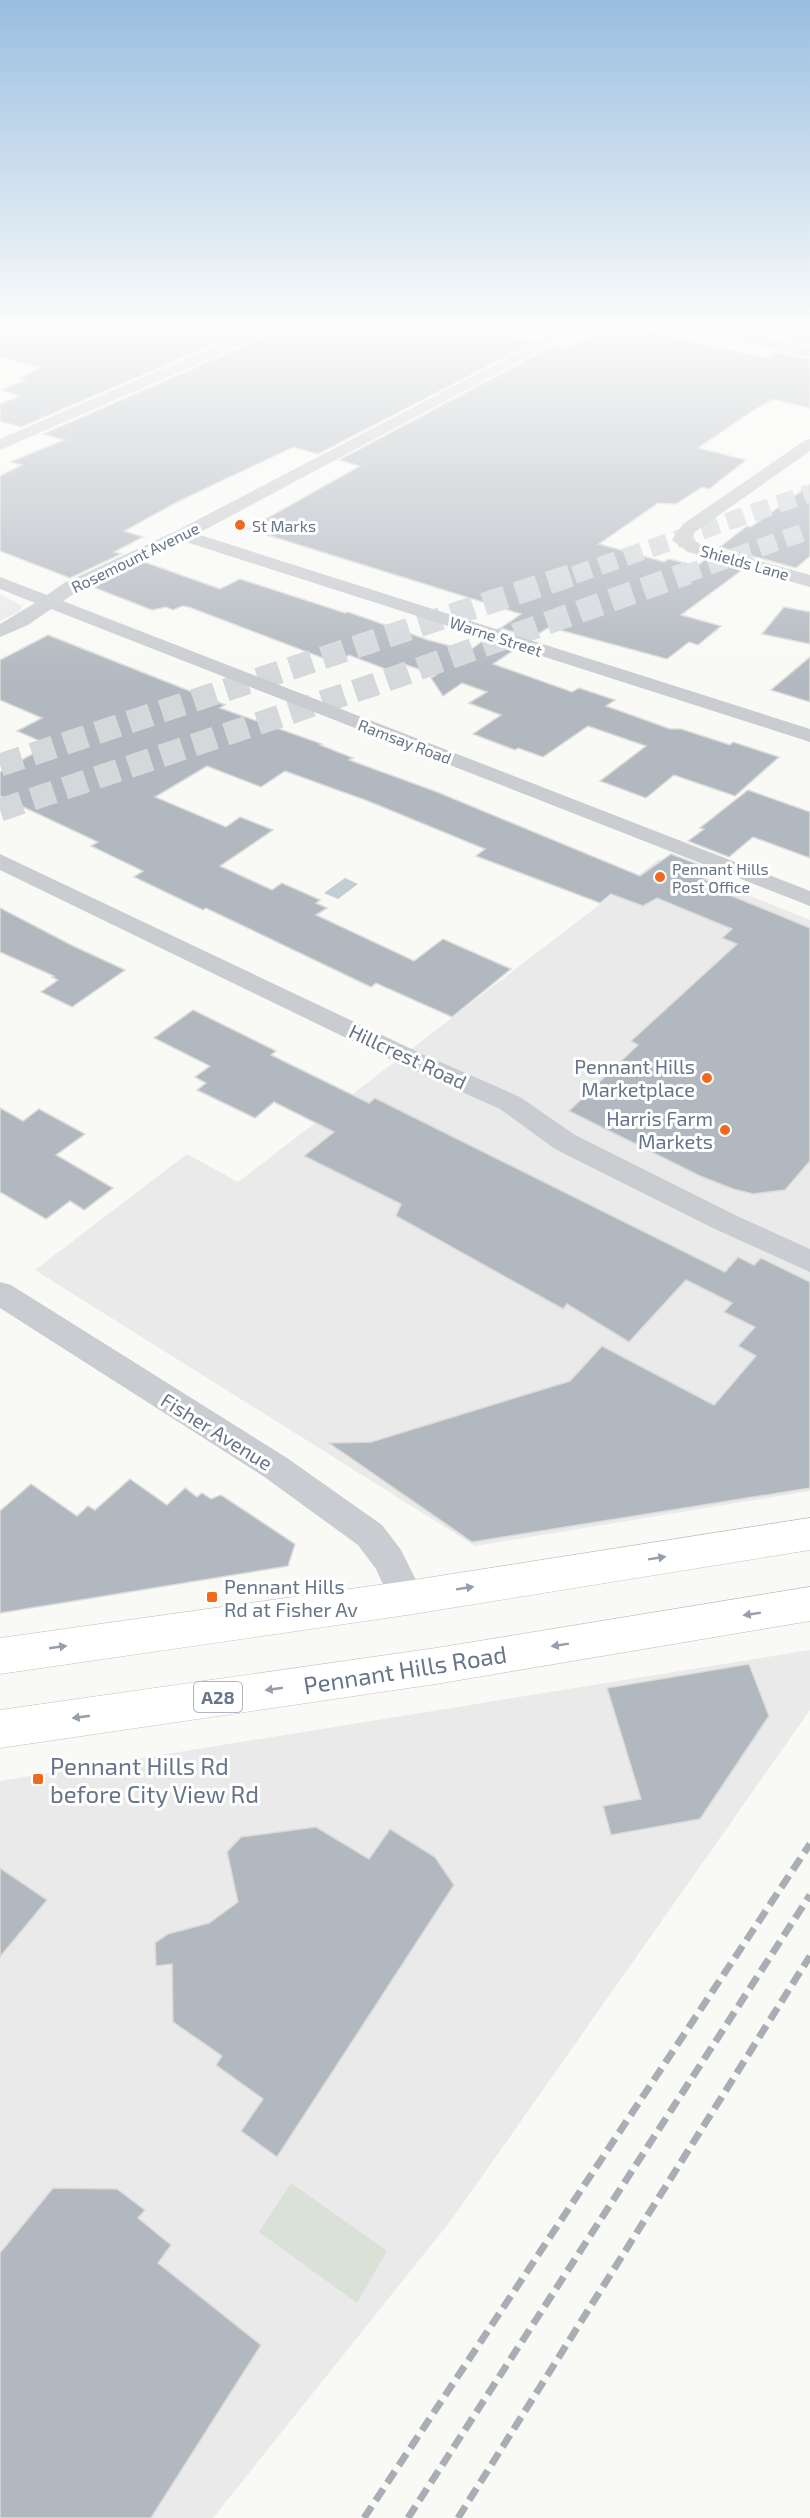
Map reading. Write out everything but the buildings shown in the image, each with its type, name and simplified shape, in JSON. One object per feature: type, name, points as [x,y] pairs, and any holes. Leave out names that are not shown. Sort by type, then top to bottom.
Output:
[{"type":"highway","points":[[0,1656],[407,1598],[810,1534]]},
{"type":"highway","name":"Pennant Hills Road","points":[[0,1729],[436,1666],[810,1604]]},
{"type":"street","name":"Rosemount Avenue","points":[[0,631],[21,621],[71,587],[182,536],[349,448]]},
{"type":"street","name":"Shields Lane","points":[[805,448],[689,528],[681,540],[694,548],[810,581]]},
{"type":"street","name":"Warne Street","points":[[182,536],[810,736]]},
{"type":"street","name":"Ramsay Road","points":[[0,583],[810,899]]},
{"type":"street","name":"Hillcrest Road","points":[[0,861],[402,1055],[510,1103],[565,1142],[725,1222],[810,1261]]},
{"type":"street","name":"Fisher Avenue","points":[[0,1293],[275,1467],[370,1534],[389,1560],[407,1598]]},
{"type":"shaded area","points":[[0,594],[22,606],[19,612],[0,621]]},
{"type":"shaded area","points":[[659,859],[810,920],[810,1491],[475,1546],[35,1270],[187,1154],[238,1182]]},
{"type":"shaded area","points":[[345,878],[358,884],[338,899],[324,893]]},
{"type":"shaded area","points":[[810,1650],[810,1710],[452,2219],[213,2518],[0,2518],[0,1781]]},
{"type":"shaded area","points":[[291,2183],[387,2251],[357,2303],[259,2232]]},
{"type":"tunnel","points":[[574,575],[810,493]]},
{"type":"tunnel","points":[[683,575],[810,530]]},
{"type":"tunnel","points":[[0,765],[578,573]]},
{"type":"tunnel","points":[[0,810],[373,685],[688,573]]},
{"type":"railway","points":[[364,2518],[810,1844]]},
{"type":"railway","points":[[408,2518],[810,1895]]},
{"type":"railway","points":[[458,2518],[810,1956]]},
{"type":"place","name":"St Marks","points":[[240,525]]},
{"type":"place","name":"Pennant Hills Post Office","points":[[660,877]]},
{"type":"place","name":"Pennant Hills Marketplace","points":[[707,1078]]},
{"type":"place","name":"Harris Farm Markets","points":[[725,1130]]},
{"type":"place","name":"Pennant Hills Rd at Fisher Av","points":[[212,1597]]},
{"type":"place","name":"Pennant Hills Rd before City View Rd","points":[[38,1779]]}]
